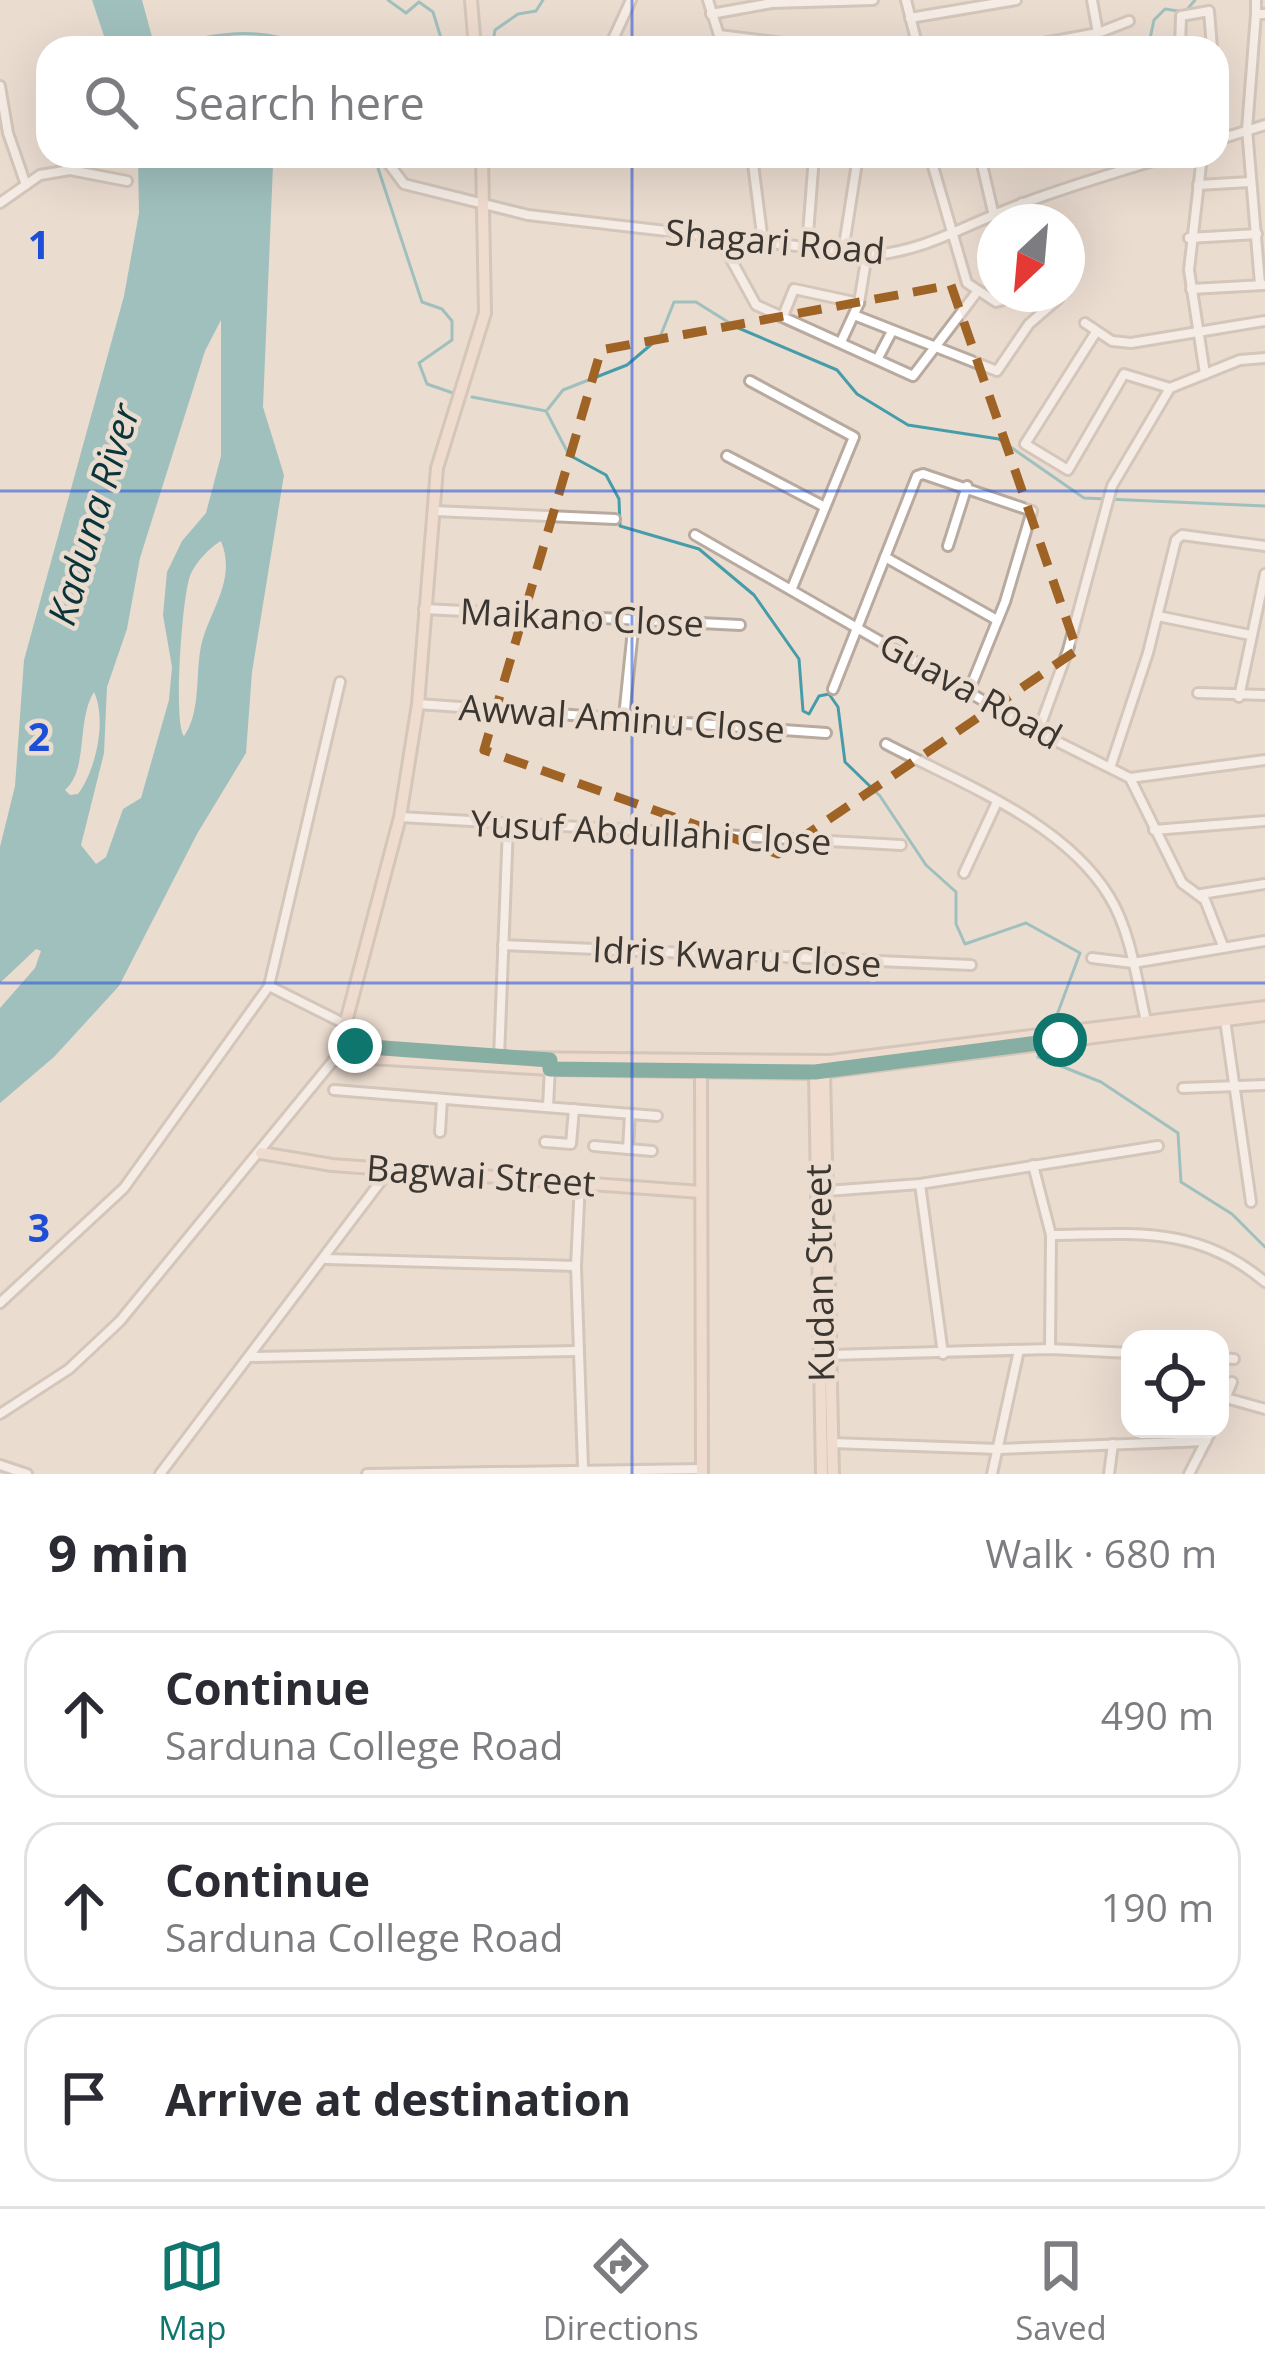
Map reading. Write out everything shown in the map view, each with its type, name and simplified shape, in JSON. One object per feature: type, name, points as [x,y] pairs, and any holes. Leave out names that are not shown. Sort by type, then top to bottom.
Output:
[{"type":"street","points":[[471,0],[474,36]]},
{"type":"street","points":[[614,36],[631,0]]},
{"type":"street","points":[[708,0],[719,35],[727,36]]},
{"type":"street","points":[[711,14],[772,3],[873,0]]},
{"type":"street","points":[[906,0],[915,36]]},
{"type":"street","points":[[910,18],[1016,0]]},
{"type":"street","points":[[1092,0],[1098,33]]},
{"type":"street","points":[[1191,289],[1263,285],[1247,129],[1260,14],[1256,0]]},
{"type":"street","points":[[1180,36],[1181,16],[1209,11],[1211,36]]},
{"type":"street","points":[[1082,36],[1129,21]]},
{"type":"street","points":[[0,86],[8,133],[26,185]]},
{"type":"street","points":[[1229,136],[1265,125]]},
{"type":"street","name":"Shagari Road","points":[[391,168],[404,184],[528,215],[843,252],[903,253],[977,224]]},
{"type":"street","points":[[0,1414],[70,1369],[120,1321],[261,1153],[339,1050],[400,818],[418,704],[437,468],[485,314],[483,168]]},
{"type":"street","points":[[754,168],[764,242]]},
{"type":"street","points":[[807,247],[813,168]]},
{"type":"street","points":[[720,239],[756,305],[913,376],[930,347],[976,292],[962,275],[934,168]]},
{"type":"street","points":[[983,168],[991,204]]},
{"type":"street","name":"Shagari Road","points":[[1022,203],[1131,168]]},
{"type":"street","points":[[1200,168],[1189,238],[1195,332],[1205,374]]},
{"type":"street","points":[[843,252],[856,169]]},
{"type":"street","points":[[0,203],[40,175],[70,170],[127,181]]},
{"type":"street","points":[[1198,185],[1250,182]]},
{"type":"street","points":[[1254,213],[1265,211]]},
{"type":"street","points":[[1189,238],[1257,233]]},
{"type":"street","points":[[840,341],[859,303],[867,254]]},
{"type":"street","points":[[783,316],[794,289],[859,303]]},
{"type":"street","points":[[854,315],[997,371],[1029,324],[1043,312]]},
{"type":"street","points":[[1085,323],[1096,332],[1131,343],[1265,321]]},
{"type":"street","points":[[1096,332],[1025,444],[1068,470],[1124,374],[1170,388]]},
{"type":"street","points":[[878,358],[891,333]]},
{"type":"street","points":[[1038,732],[1112,501],[1112,487],[1170,388],[1265,358]]},
{"type":"street","points":[[750,381],[854,437],[792,588]]},
{"type":"street","points":[[727,455],[825,507]]},
{"type":"street","points":[[833,689],[917,476],[968,486],[1032,511],[998,620],[969,691]]},
{"type":"street","points":[[948,546],[968,486]]},
{"type":"street","points":[[432,511],[615,519]]},
{"type":"street","name":"Guava Road","points":[[695,535],[1038,732],[1130,778]]},
{"type":"street","points":[[1111,765],[1178,536],[1265,546]]},
{"type":"street","points":[[885,557],[998,620]]},
{"type":"street","points":[[1239,697],[1265,574]]},
{"type":"street","name":"Maikano Close","points":[[423,609],[740,625]]},
{"type":"street","points":[[1157,616],[1250,635]]},
{"type":"street","points":[[624,717],[634,620]]},
{"type":"street","points":[[0,1303],[124,1188],[269,986],[340,682]]},
{"type":"street","points":[[1198,694],[1265,695]]},
{"type":"street","name":"Awwal Aminu Close","points":[[418,704],[826,733]]},
{"type":"street","points":[[886,744],[997,802],[1064,849],[1110,897],[1146,1021]]},
{"type":"street","points":[[1223,946],[1201,894],[1182,883],[1130,778],[1265,760]]},
{"type":"street","points":[[964,873],[997,802]]},
{"type":"street","name":"Yusuf Abdullahi Close","points":[[400,818],[901,845]]},
{"type":"street","points":[[1154,830],[1265,820]]},
{"type":"street","points":[[499,1058],[508,826]]},
{"type":"street","points":[[1201,894],[1265,884]]},
{"type":"street","points":[[1092,958],[1133,964],[1265,941]]},
{"type":"street","name":"Idris Kwaru Close","points":[[503,944],[971,965]]},
{"type":"street","points":[[269,986],[347,1025]]},
{"type":"street","points":[[339,1050],[550,1064],[871,1060],[1225,1020],[1265,1011]]},
{"type":"street","points":[[339,1050],[701,1073],[819,1072],[1146,1021],[1265,1011]]},
{"type":"street","points":[[1225,1020],[1252,1202]]},
{"type":"street","points":[[548,1107],[550,1064]]},
{"type":"street","points":[[819,1072],[827,1192],[832,1474]]},
{"type":"street","name":"Kudan Street","points":[[819,1072],[822,1474]]},
{"type":"street","points":[[367,1474],[583,1467],[702,1472],[701,1073]]},
{"type":"street","points":[[1183,1088],[1265,1085]]},
{"type":"street","points":[[334,1090],[657,1115]]},
{"type":"street","points":[[440,1132],[442,1099]]},
{"type":"street","points":[[545,1142],[571,1144],[574,1109]]},
{"type":"street","points":[[628,1149],[631,1113]]},
{"type":"street","points":[[595,1146],[652,1151]]},
{"type":"street","points":[[827,1192],[920,1184],[1158,1146]]},
{"type":"street","name":"Bagwai Street","points":[[261,1153],[390,1169],[701,1192]]},
{"type":"street","points":[[1033,1166],[1051,1235],[1050,1348]]},
{"type":"street","points":[[160,1474],[390,1169]]},
{"type":"street","points":[[580,1182],[576,1266],[583,1467]]},
{"type":"street","points":[[920,1184],[943,1354]]},
{"type":"street","points":[[1051,1235],[1184,1237],[1230,1255],[1265,1282]]},
{"type":"street","points":[[325,1258],[576,1266]]},
{"type":"street","points":[[830,1355],[1050,1348],[1121,1352]]},
{"type":"street","points":[[992,1474],[1019,1350]]},
{"type":"street","points":[[247,1358],[578,1351]]},
{"type":"street","points":[[1229,1359],[1234,1359]]},
{"type":"street","points":[[1229,1390],[1232,1382]]},
{"type":"street","points":[[1229,1399],[1265,1408]]},
{"type":"street","points":[[1189,1474],[1208,1438]]},
{"type":"street","points":[[832,1443],[999,1449],[1206,1441]]},
{"type":"street","points":[[1109,1474],[1113,1444]]},
{"type":"street","points":[[0,1465],[27,1474]]},
{"type":"highlighted area","points":[[951,285],[1077,650],[778,854],[484,750],[601,350]]},
{"type":"water","points":[[92,0],[142,0],[152,36],[104,36]]},
{"type":"water","name":"Kaduna River","points":[[138,168],[273,168],[263,407],[284,475],[252,672],[246,753],[197,834],[119,986],[54,1057],[0,1103],[0,1008],[35,968],[41,951],[36,949],[0,983],[0,847],[15,786],[24,660],[124,296],[139,213]],"holes":[[[221,320],[221,456],[206,513],[182,541],[167,572],[163,615],[172,667],[169,700],[141,798],[123,809],[106,857],[96,864],[81,845],[104,753],[107,687],[127,629],[140,558],[205,351]],[[221,541],[226,571],[203,638],[195,707],[184,736],[179,685],[187,588],[195,566]],[[94,692],[100,716],[98,744],[84,784],[78,794],[70,795],[65,790],[77,770]]]},
{"type":"waterway","points":[[388,0],[406,13],[419,2],[433,12],[440,36]]},
{"type":"waterway","points":[[494,36],[495,30],[518,14],[536,11],[543,0]]},
{"type":"waterway","points":[[1151,36],[1154,20],[1165,9],[1185,12],[1195,0]]},
{"type":"waterway","points":[[220,36],[273,36]]},
{"type":"waterway","points":[[378,168],[422,302],[442,309],[452,321],[452,340],[419,363],[427,384],[453,393]]},
{"type":"waterway","points":[[548,409],[563,390],[627,365],[660,337],[674,302],[696,302],[736,327],[837,370],[857,394],[908,425],[999,439],[1084,498],[1265,506]]},
{"type":"waterway","points":[[472,397],[546,411],[569,455],[606,475],[619,499],[620,526],[699,549],[754,595],[799,659],[803,711],[809,714],[819,696],[829,694],[838,707],[845,762],[880,796],[926,865],[956,892],[956,924],[965,944],[1026,923],[1080,953],[1051,1031]]},
{"type":"waterway","points":[[1047,1046],[1038,1057],[1101,1082],[1178,1133],[1181,1182],[1232,1214],[1265,1247]]},
{"type":"route","points":[[355,1046],[550,1060],[550,1069],[701,1073],[873,1068],[1060,1040]]}]
